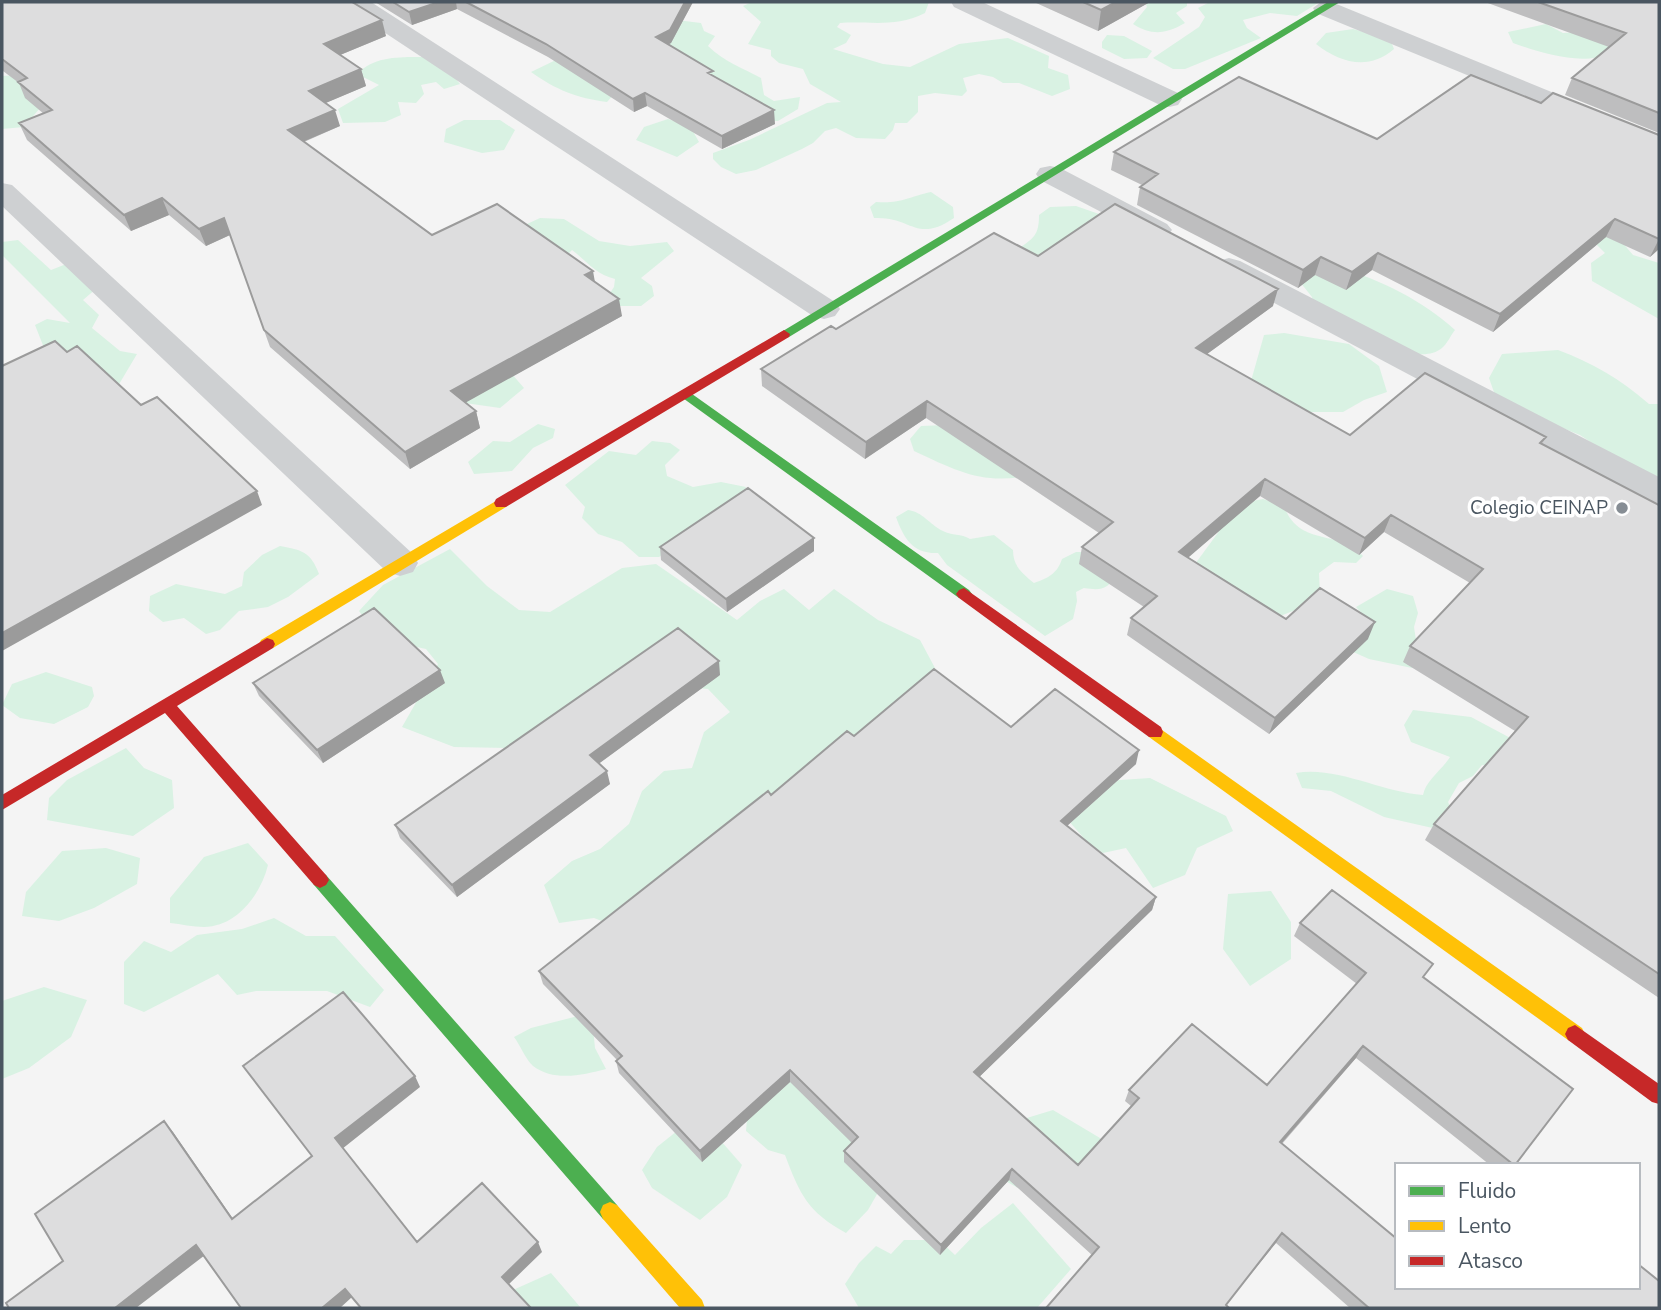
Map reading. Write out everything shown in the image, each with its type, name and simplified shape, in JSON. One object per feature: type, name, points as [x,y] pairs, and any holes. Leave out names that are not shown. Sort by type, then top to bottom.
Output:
[{"type":"street","points":[[355,2],[824,309]]},
{"type":"street","points":[[963,2],[1169,99]]},
{"type":"street","points":[[2,803],[1050,174],[1169,99],[1330,5],[1659,146]]},
{"type":"street","points":[[1050,174],[1659,492]]},
{"type":"street","points":[[2,191],[400,563]]},
{"type":"street","points":[[685,393],[1659,1095]]},
{"type":"street","points":[[167,705],[694,1308]]},
{"type":"green space","points":[[752,2],[929,2],[925,13],[903,21],[840,23],[837,27],[851,35],[846,43],[833,49],[883,64],[910,67],[959,44],[1008,38],[1049,56],[1048,68],[1068,75],[1070,89],[1052,96],[1019,83],[1003,83],[993,77],[979,74],[963,78],[967,91],[962,96],[935,93],[918,96],[918,112],[907,123],[895,123],[885,139],[856,138],[836,128],[825,131],[802,149],[756,170],[736,174],[721,167],[713,159],[713,153],[749,140],[827,103],[841,102],[810,84],[803,69],[779,63],[771,56],[771,50],[748,44],[761,22],[743,6]]},
{"type":"green space","points":[[1145,2],[1187,2],[1187,6],[1176,13],[1185,23],[1159,32],[1140,28],[1133,24],[1147,7]]},
{"type":"green space","points":[[1210,2],[1318,3],[1297,16],[1270,13],[1243,20],[1247,28],[1261,38],[1185,69],[1173,69],[1153,58],[1199,27],[1205,17],[1198,8]]},
{"type":"green space","points":[[1659,2],[1614,49],[1598,57],[1587,59],[1548,54],[1513,43],[1508,32],[1546,24],[1563,33],[1580,32]]},
{"type":"green space","points":[[636,15],[701,23],[704,31],[715,36],[708,46],[714,52],[761,78],[764,95],[774,101],[800,97],[798,109],[778,121],[746,120]]},
{"type":"green space","points":[[1353,29],[1390,39],[1394,49],[1375,60],[1355,62],[1335,56],[1316,44],[1326,33]]},
{"type":"green space","points":[[1107,35],[1124,36],[1152,51],[1147,58],[1124,59],[1102,48],[1102,42]]},
{"type":"green space","points":[[423,57],[446,67],[460,84],[444,89],[436,82],[421,85],[424,94],[416,103],[398,102],[401,115],[385,122],[343,123],[338,109],[379,85],[357,74],[364,68],[388,59]]},
{"type":"green space","points":[[560,58],[624,83],[607,102],[567,92],[531,72]]},
{"type":"green space","points":[[19,75],[40,108],[24,127],[2,129],[2,76]]},
{"type":"green space","points":[[668,119],[690,126],[699,142],[677,157],[636,140],[644,127]]},
{"type":"green space","points":[[464,120],[500,120],[515,130],[504,150],[482,153],[444,142],[446,129]]},
{"type":"green space","points":[[931,192],[953,207],[954,218],[931,229],[914,227],[887,218],[874,218],[870,207],[876,202],[898,201]]},
{"type":"green space","points":[[1076,206],[1122,222],[1038,266],[1018,249],[1034,235],[1039,215],[1050,207]]},
{"type":"green space","points":[[540,218],[564,219],[599,241],[630,246],[667,242],[674,251],[641,278],[652,286],[654,296],[641,306],[620,306],[608,296],[614,287],[615,279],[597,271],[572,250],[562,260],[530,239],[527,224]]},
{"type":"green space","points":[[1616,235],[1633,255],[1659,263],[1659,319],[1592,281],[1591,263],[1605,253],[1590,238]]},
{"type":"green space","points":[[18,240],[51,270],[74,261],[97,288],[83,300],[99,315],[92,328],[120,351],[137,354],[115,391],[50,363],[35,325],[47,319],[70,323],[2,255],[2,242]]},
{"type":"green space","points":[[1340,267],[1401,292],[1429,309],[1455,330],[1442,348],[1429,354],[1414,354],[1396,349],[1359,332],[1314,305],[1312,297],[1296,277]]},
{"type":"green space","points":[[1284,333],[1349,344],[1379,366],[1387,392],[1364,400],[1343,412],[1310,412],[1299,427],[1251,381],[1264,335]]},
{"type":"green space","points":[[1558,350],[1606,372],[1649,404],[1659,404],[1659,483],[1638,474],[1580,435],[1540,419],[1495,395],[1489,378],[1502,354]]},
{"type":"green space","points":[[447,359],[505,366],[524,388],[500,408],[465,403]]},
{"type":"green space","points":[[538,424],[555,429],[553,438],[533,448],[512,471],[474,474],[468,462],[493,441],[510,442]]},
{"type":"green space","points":[[946,425],[1038,474],[1003,479],[988,478],[946,466],[914,451],[910,439],[921,426]]},
{"type":"green space","points":[[652,441],[670,443],[680,450],[665,465],[667,476],[693,487],[721,482],[746,487],[737,504],[659,557],[639,557],[622,542],[598,534],[582,518],[585,507],[565,485],[609,451],[636,455]]},
{"type":"green space","points":[[1263,499],[1284,506],[1300,528],[1344,543],[1363,556],[1356,563],[1334,562],[1319,573],[1320,596],[1305,606],[1278,617],[1195,564],[1220,530],[1206,510]]},
{"type":"green space","points":[[908,510],[918,513],[950,534],[970,539],[994,535],[1013,550],[1016,565],[1034,583],[1051,575],[1062,559],[1076,552],[1090,552],[1113,579],[1104,588],[1084,588],[1076,592],[1073,619],[1045,636],[947,565],[938,553],[922,551],[911,544],[896,517]]},
{"type":"green space","points":[[280,546],[305,553],[313,561],[319,574],[288,597],[268,607],[239,611],[220,630],[206,634],[184,618],[163,622],[149,611],[150,596],[176,584],[225,594],[242,586],[244,572],[262,555]]},
{"type":"green space","points":[[450,549],[487,586],[519,610],[550,612],[622,568],[656,564],[737,620],[760,601],[784,589],[809,610],[834,589],[878,620],[920,640],[935,668],[917,693],[703,850],[691,851],[625,930],[594,918],[559,923],[544,885],[572,861],[600,849],[629,824],[642,791],[664,771],[692,768],[704,732],[730,712],[708,689],[674,686],[689,669],[698,642],[675,633],[509,748],[454,747],[402,727],[438,664],[426,649],[380,639],[359,611],[383,585]]},
{"type":"green space","points":[[1387,589],[1413,596],[1418,613],[1414,627],[1419,660],[1412,668],[1369,659],[1351,651],[1370,622],[1356,607]]},
{"type":"green space","points":[[46,672],[92,687],[94,696],[88,707],[54,724],[20,718],[2,705],[12,684]]},
{"type":"green space","points":[[1413,710],[1471,717],[1516,741],[1508,767],[1482,765],[1473,776],[1459,783],[1448,802],[1454,815],[1437,829],[1384,817],[1331,791],[1302,788],[1296,773],[1312,772],[1343,776],[1423,795],[1427,785],[1450,757],[1411,742],[1404,725]]},
{"type":"green space","points":[[126,748],[144,768],[172,780],[174,808],[133,836],[47,820],[49,798],[67,780]]},
{"type":"green space","points":[[1150,778],[1226,816],[1233,831],[1197,848],[1185,875],[1153,888],[1126,848],[1103,853],[1089,844],[1067,819],[1105,781]]},
{"type":"green space","points":[[248,843],[268,865],[260,887],[246,907],[216,926],[170,923],[170,898],[204,857]]},
{"type":"green space","points":[[106,848],[140,858],[137,884],[94,908],[59,921],[22,916],[26,892],[62,851]]},
{"type":"green space","points":[[1271,891],[1291,922],[1291,959],[1250,986],[1223,949],[1228,894]]},
{"type":"green space","points":[[274,918],[306,936],[335,936],[384,990],[370,1007],[327,991],[256,991],[237,995],[218,974],[144,1012],[124,1004],[124,962],[144,941],[171,952],[197,935],[242,929]]},
{"type":"green space","points":[[44,987],[87,1000],[71,1037],[29,1068],[2,1079],[2,1001]]},
{"type":"green space","points":[[582,1015],[593,1028],[595,1048],[606,1069],[559,1076],[541,1071],[530,1063],[514,1037],[531,1028]]},
{"type":"green space","points":[[787,1072],[818,1074],[880,1189],[868,1210],[846,1233],[814,1210],[801,1192],[785,1155],[768,1150],[746,1131],[748,1107]]},
{"type":"green space","points":[[1053,1110],[1100,1138],[1110,1157],[1029,1194],[1000,1178],[1017,1121]]},
{"type":"green space","points":[[692,1119],[714,1133],[742,1165],[727,1197],[700,1220],[652,1188],[642,1170],[657,1147]]},
{"type":"green space","points":[[1013,1203],[1071,1269],[1037,1308],[859,1308],[845,1284],[859,1263],[876,1246],[891,1254],[904,1240],[939,1240],[955,1255],[981,1228]]},
{"type":"green space","points":[[551,1273],[581,1308],[495,1308],[502,1295]]},
{"type":"building","points":[[2,2],[352,2],[382,20],[324,44],[361,69],[309,91],[335,110],[288,130],[432,235],[497,204],[593,271],[585,275],[619,299],[451,391],[476,411],[405,452],[264,330],[224,218],[199,229],[162,198],[124,215],[19,123],[52,110],[18,82],[27,78],[2,59]]},
{"type":"building","points":[[393,2],[439,2],[409,12]]},
{"type":"building","points":[[466,2],[685,2],[670,30],[656,37],[713,71],[708,73],[774,110],[722,136],[645,93],[633,99],[546,44]]},
{"type":"building","points":[[1083,2],[1116,2],[1101,10]]},
{"type":"building","points":[[1538,2],[1659,2],[1659,113],[1572,78],[1626,33]]},
{"type":"building","points":[[1471,75],[1541,103],[1553,93],[1659,135],[1659,239],[1615,219],[1500,314],[1378,253],[1352,272],[1321,257],[1303,270],[1140,187],[1158,174],[1114,152],[1239,77],[1377,139]]},
{"type":"building","points":[[1115,204],[1278,289],[1196,348],[1350,435],[1425,373],[1546,437],[1540,443],[1659,505],[1659,974],[1434,824],[1528,717],[1410,646],[1483,569],[1391,515],[1365,538],[1265,479],[1179,552],[1286,619],[1320,588],[1375,622],[1275,718],[1131,618],[1157,596],[1082,547],[1113,522],[927,401],[866,442],[761,369],[831,326],[836,329],[994,233],[1038,256]]},
{"type":"building","points":[[55,341],[67,352],[77,346],[141,405],[157,397],[257,491],[2,633],[2,366]]},
{"type":"building","points":[[748,488],[814,538],[726,599],[660,547]]},
{"type":"building","points":[[374,608],[440,670],[317,750],[253,683]]},
{"type":"building","points":[[678,628],[719,661],[590,755],[607,771],[452,885],[395,825]]},
{"type":"building","points":[[934,669],[1011,727],[1055,689],[1139,750],[1061,821],[1156,897],[974,1072],[1078,1165],[1139,1098],[1129,1090],[1192,1024],[1267,1085],[1366,973],[1300,923],[1332,890],[1433,964],[1423,977],[1573,1089],[1517,1163],[1511,1163],[1363,1046],[1280,1142],[1395,1237],[1395,1289],[1640,1289],[1640,1266],[1659,1281],[1659,1308],[1369,1308],[1282,1233],[1226,1305],[1229,1308],[1046,1308],[1099,1247],[1012,1169],[941,1245],[844,1151],[858,1137],[790,1070],[700,1151],[616,1061],[622,1056],[539,971],[768,791],[771,795],[847,731],[854,736]]},
{"type":"building","points":[[343,992],[415,1076],[335,1138],[417,1242],[482,1183],[538,1242],[502,1277],[531,1308],[361,1308],[345,1289],[322,1308],[241,1308],[196,1245],[115,1308],[9,1308],[6,1303],[63,1261],[35,1214],[164,1121],[232,1219],[312,1156],[243,1066]]},
{"type":"traffic: fast","points":[[784,334],[1335,2]]},
{"type":"traffic: fast","points":[[685,393],[964,594]]},
{"type":"traffic: fast","points":[[320,880],[610,1212]]},
{"type":"traffic: slow","points":[[267,644],[501,503]]},
{"type":"traffic: slow","points":[[1155,732],[1575,1034]]},
{"type":"traffic: slow","points":[[610,1212],[694,1308]]},
{"type":"traffic: jam","points":[[501,503],[784,334]]},
{"type":"traffic: jam","points":[[964,594],[1155,732]]},
{"type":"traffic: jam","points":[[2,803],[267,644]]},
{"type":"traffic: jam","points":[[167,705],[320,880]]},
{"type":"traffic: jam","points":[[1575,1034],[1659,1095]]},
{"type":"place","name":"Colegio CEINAP","points":[[1622,508]]}]
